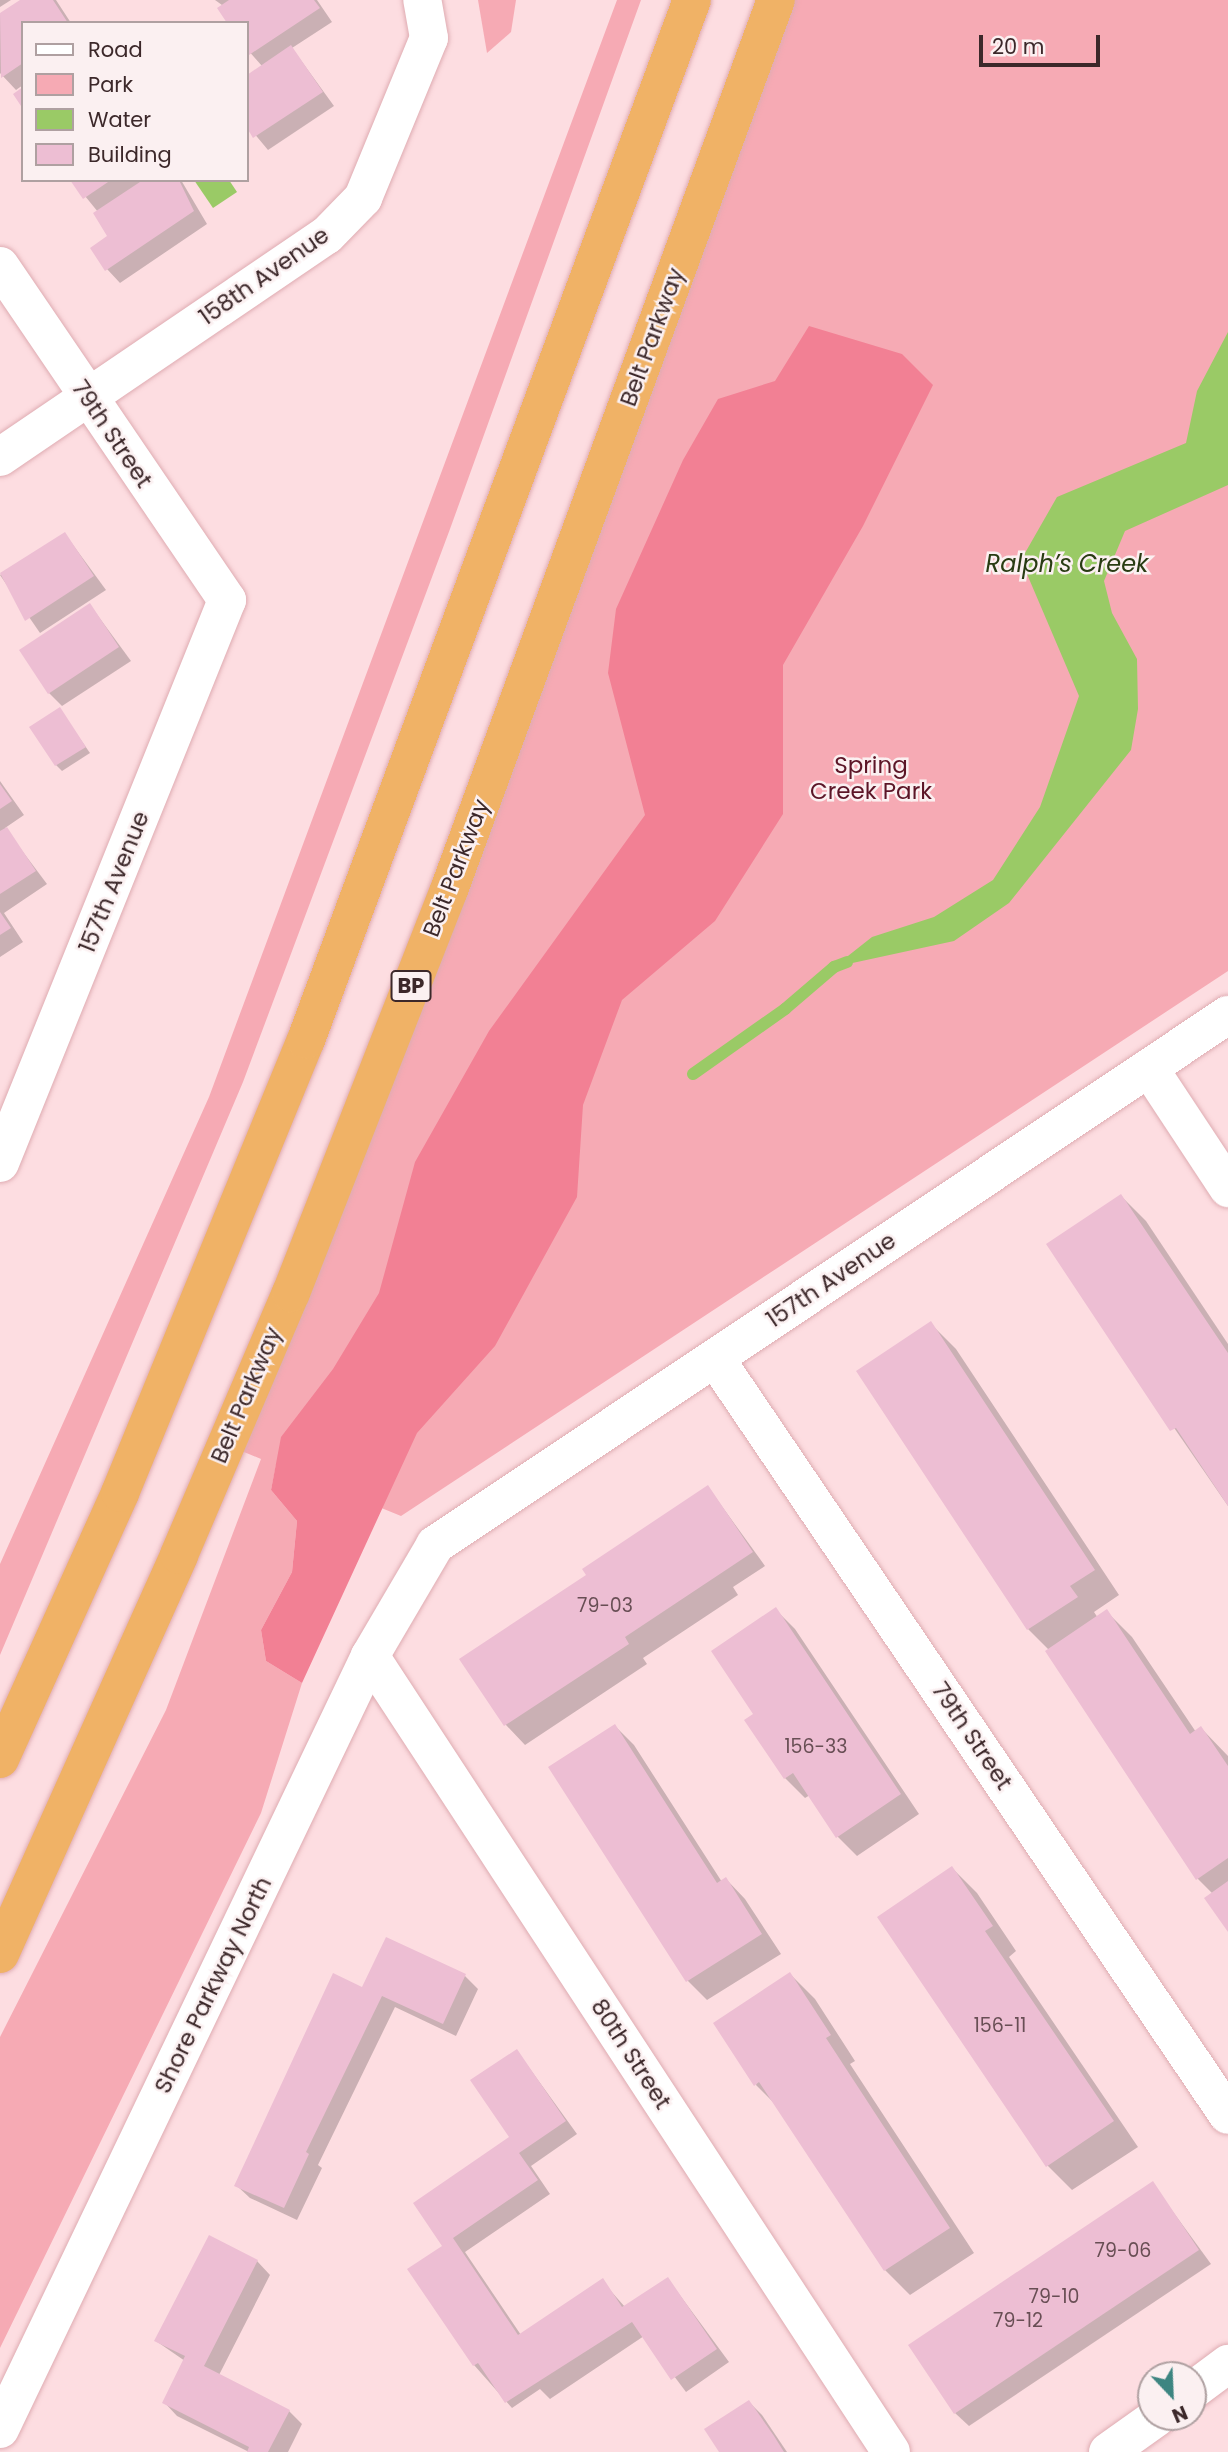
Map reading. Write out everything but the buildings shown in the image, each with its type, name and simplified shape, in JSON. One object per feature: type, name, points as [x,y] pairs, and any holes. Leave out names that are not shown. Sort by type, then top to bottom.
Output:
[{"type":"highway","points":[[0,1759],[120,1493],[306,1040],[692,0]]},
{"type":"highway","name":"Belt Parkway","points":[[0,1954],[179,1555],[291,1293],[449,890],[776,0]]},
{"type":"street","name":"158th Avenue","points":[[0,457],[327,235],[363,198],[429,38],[425,8]]},
{"type":"street","name":"79th Street","points":[[0,266],[87,398],[227,600]]},
{"type":"street","name":"157th Avenue","points":[[4,1139],[227,600]]},
{"type":"street","name":"157th Avenue","points":[[435,1545],[1228,1015]]},
{"type":"street","points":[[1149,1068],[1228,1188]]},
{"type":"street","name":"79th Street","points":[[715,1358],[1228,2115]]},
{"type":"street","name":"Shore Parkway North","points":[[0,2429],[370,1656],[435,1545]]},
{"type":"street","name":"80th Street","points":[[370,1656],[891,2452]]},
{"type":"street","points":[[1207,2380],[1228,2364]]},
{"type":"street","points":[[1108,2452],[1137,2431]]},
{"type":"green space","points":[[478,0],[516,0],[511,32],[487,53]]},
{"type":"green space","points":[[617,0],[641,0],[450,529],[243,1082],[0,1655],[0,1564],[209,1097]]},
{"type":"green space","name":"Spring Creek Park","points":[[776,0],[1228,0],[1228,971],[401,1516],[276,1465],[271,1490],[297,1521],[292,1572],[261,1630],[266,1661],[302,1683],[261,1813],[0,2348],[0,2037],[166,1710],[261,1459],[225,1444]]},
{"type":"shaded area","points":[[809,326],[902,354],[933,385],[863,526],[783,665],[783,814],[715,921],[622,1000],[583,1105],[577,1197],[495,1346],[417,1433],[302,1683],[266,1661],[261,1630],[292,1572],[297,1521],[271,1490],[281,1437],[333,1369],[379,1293],[415,1162],[489,1031],[645,815],[608,673],[616,609],[683,460],[718,399],[775,381]]},
{"type":"water","points":[[195,182],[230,182],[237,192],[213,208]]},
{"type":"water","name":"Ralph’s Creek","points":[[1228,332],[1228,485],[1125,531],[1104,581],[1112,613],[1137,659],[1138,709],[1131,750],[1009,903],[954,941],[834,967],[872,937],[934,917],[993,880],[1040,807],[1079,696],[1021,560],[1057,497],[1186,443],[1197,391]]},
{"type":"waterway","name":"Ralph’s Creek","points":[[693,1074],[785,1009],[834,967],[847,962]]}]
